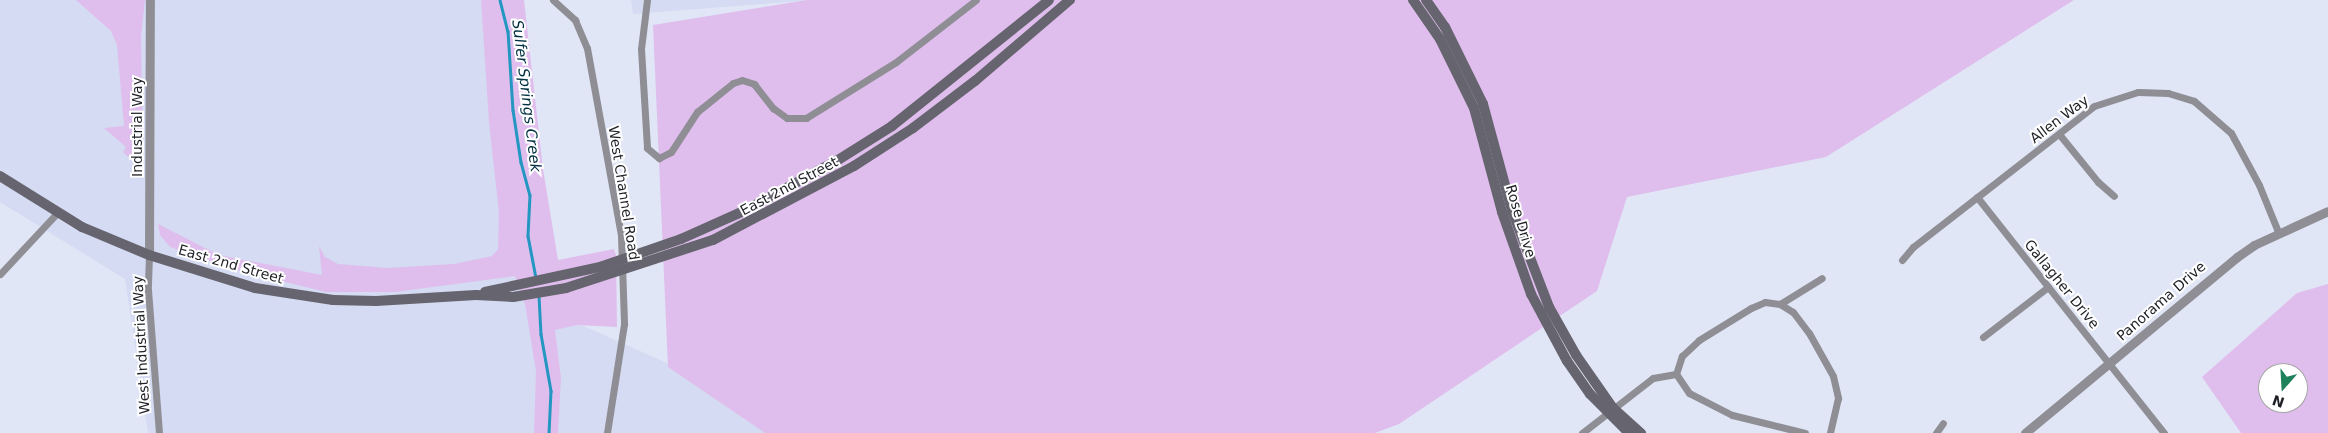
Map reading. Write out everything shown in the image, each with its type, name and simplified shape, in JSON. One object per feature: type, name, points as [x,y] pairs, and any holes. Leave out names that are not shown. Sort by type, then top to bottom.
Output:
[{"type":"main road","name":"East 2nd Street","points":[[476,294],[600,267],[657,248],[744,211],[872,138],[936,93],[1048,0]]},
{"type":"main road","name":"East 2nd Street","points":[[0,176],[57,213],[149,254],[255,288],[333,300],[383,301],[476,294],[513,297],[566,288],[607,277],[656,261],[748,224],[882,149],[975,81],[1070,0]]},
{"type":"main road","name":"Rose Drive","points":[[1413,0],[1440,39],[1474,108],[1502,212],[1531,294],[1567,361],[1629,433]]},
{"type":"main road","name":"Rose Drive","points":[[1426,0],[1464,62],[1483,104],[1512,211],[1542,293],[1576,355],[1610,410],[1641,433]]},
{"type":"street","name":"Industrial Way","points":[[149,254],[150,0]]},
{"type":"street","name":"West Channel Road","points":[[553,0],[575,20],[586,48],[621,236],[624,324],[607,433]]},
{"type":"street","points":[[647,0],[641,49],[647,148],[659,158],[671,152],[698,112],[733,83],[742,80],[754,84],[773,108],[787,118],[806,118],[896,62],[976,0]]},
{"type":"street","name":"Allen Way","points":[[1902,260],[1913,247],[2094,106],[2120,96],[2151,92],[2194,101],[2231,133],[2259,185],[2279,234]]},
{"type":"street","points":[[2059,134],[2098,182],[2114,196]]},
{"type":"street","name":"Gallagher Drive","points":[[1977,197],[2164,433]]},
{"type":"street","name":"Panorama Drive","points":[[2024,433],[2109,364],[2206,280],[2254,245],[2328,211]]},
{"type":"street","points":[[0,274],[57,213]]},
{"type":"street","name":"West Industrial Way","points":[[149,254],[148,290],[159,433]]},
{"type":"street","points":[[1780,304],[1822,278]]},
{"type":"street","points":[[1983,337],[2048,287]]},
{"type":"street","points":[[1676,374],[1682,356],[1699,340],[1751,308],[1765,302],[1780,304],[1793,312],[1809,333],[1834,376],[1838,398],[1830,433]]},
{"type":"street","points":[[1582,433],[1653,378],[1676,374]]},
{"type":"street","points":[[1676,374],[1689,393],[1732,415],[1805,433]]},
{"type":"street","points":[[1936,433],[1943,423]]},
{"type":"shaded area","points":[[0,0],[509,0],[545,309],[667,363],[765,433],[148,433],[125,279],[0,202]]},
{"type":"shaded area","points":[[76,0],[145,0],[141,37],[143,159],[127,156],[123,152],[126,147],[104,128],[124,126],[117,45],[111,31]]},
{"type":"shaded area","points":[[481,0],[524,0],[543,169],[558,260],[614,249],[616,255],[617,327],[577,325],[555,330],[561,378],[558,433],[534,433],[536,371],[525,304],[515,276],[395,292],[326,292],[229,268],[170,247],[160,235],[158,224],[219,255],[322,275],[319,246],[325,257],[338,264],[388,268],[454,264],[492,256],[498,249],[499,213],[489,122]]},
{"type":"shaded area","points":[[631,0],[812,0],[633,14]]},
{"type":"shaded area","points":[[807,0],[2074,0],[1826,157],[1627,197],[1597,291],[1399,424],[1375,433],[765,433],[668,367],[653,25]]},
{"type":"shaded area","points":[[2328,284],[2328,433],[2241,433],[2202,377],[2297,293]]},
{"type":"waterway","name":"Sulfer Springs Creek","points":[[500,0],[508,31],[513,110],[521,162],[530,195],[528,236],[536,278]]},
{"type":"waterway","name":"Sulfer Springs Creek","points":[[539,296],[541,334],[551,391],[549,433]]}]
